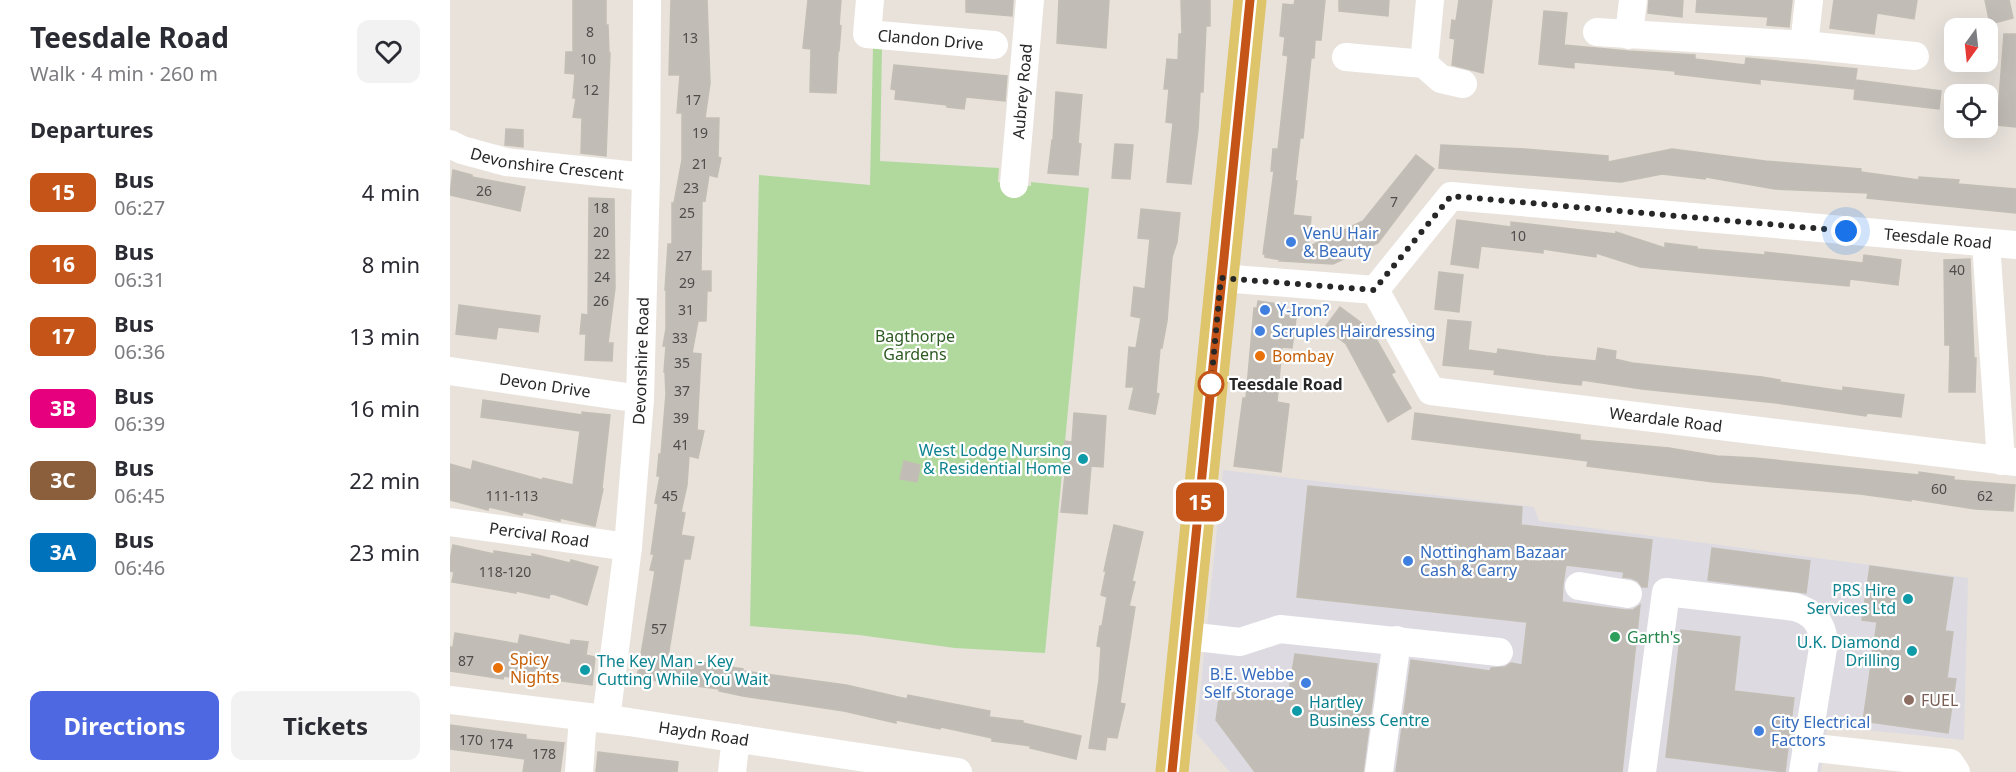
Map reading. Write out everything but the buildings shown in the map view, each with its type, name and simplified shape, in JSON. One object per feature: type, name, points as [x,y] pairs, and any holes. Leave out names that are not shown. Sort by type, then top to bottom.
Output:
[{"type":"main road","points":[[1172,772],[1250,0]]},
{"type":"street","name":"Devonshire Road","points":[[579,772],[595,718],[628,547],[640,399],[648,0]]},
{"type":"street","name":"Clandon Drive","points":[[870,0],[867,34],[994,45]]},
{"type":"street","name":"Aubrey Road","points":[[1014,184],[1030,0]]},
{"type":"street","points":[[1424,64],[1430,0]]},
{"type":"street","points":[[1629,35],[1633,0]]},
{"type":"street","points":[[1792,44],[1809,0]]},
{"type":"street","points":[[1597,32],[1792,44],[1915,56]]},
{"type":"street","points":[[1346,57],[1424,64],[1441,80],[1462,84]]},
{"type":"street","name":"Devonshire Crescent","points":[[450,144],[462,150],[506,162],[646,177]]},
{"type":"street","name":"Teesdale Road","points":[[1374,290],[1451,196],[2016,244]]},
{"type":"street","points":[[1986,243],[2008,462]]},
{"type":"street","points":[[1221,278],[1374,290]]},
{"type":"street","name":"Weardale Road","points":[[1374,290],[1431,391],[2008,462]]},
{"type":"street","name":"Devon Drive","points":[[450,371],[640,399]]},
{"type":"street","name":"Percival Road","points":[[450,522],[628,547]]},
{"type":"street","points":[[1579,586],[1633,594],[1666,592],[1795,607],[1810,613],[1816,619],[1824,642],[1805,760],[1950,763],[1956,772]]},
{"type":"street","points":[[1642,772],[1666,592]]},
{"type":"street","points":[[1187,636],[1240,642],[1280,629],[1499,652]]},
{"type":"street","points":[[1379,772],[1397,640]]},
{"type":"street","name":"Haydn Road","points":[[450,700],[736,738],[906,768],[958,772]]},
{"type":"street","points":[[732,772],[736,738]]},
{"type":"shaded area","points":[[1223,470],[1534,507],[1539,521],[1968,578],[1964,740],[1827,726],[1821,772],[1230,772],[1196,733]]},
{"type":"green space","name":"Bagthorpe Gardens","points":[[873,47],[882,47],[880,161],[999,168],[998,182],[1031,186],[1031,182],[1089,188],[1045,653],[955,648],[859,635],[750,626],[759,175],[870,185]]},
{"type":"bus line","name":"15","points":[[1172,772],[1250,0]]},
{"type":"place","name":"VenU Hair & Beauty","points":[[1291,242]]},
{"type":"place","name":"Y-Iron?","points":[[1265,310]]},
{"type":"place","name":"Scruples Hairdressing","points":[[1260,331]]},
{"type":"place","name":"Bombay","points":[[1260,356]]},
{"type":"place","name":"Teesdale Road","points":[[1211,384]]},
{"type":"place","name":"West Lodge Nursing & Residential Home","points":[[1083,459]]},
{"type":"place","name":"Nottingham Bazaar Cash & Carry","points":[[1408,561]]},
{"type":"place","name":"PRS Hire Services Ltd","points":[[1908,599]]},
{"type":"place","name":"Garth's","points":[[1615,637]]},
{"type":"place","name":"U.K. Diamond Drilling","points":[[1912,651]]},
{"type":"place","name":"Spicy Nights","points":[[498,668]]},
{"type":"place","name":"The Key Man - Key Cutting While You Wait","points":[[585,670]]},
{"type":"place","name":"B.E. Webbe Self Storage","points":[[1306,683]]},
{"type":"place","name":"FUEL","points":[[1909,700]]},
{"type":"place","name":"Hartley Business Centre","points":[[1297,711]]},
{"type":"place","name":"City Electrical Factors","points":[[1759,731]]},
{"type":"route","points":[[1211,384],[1221,278],[1374,290],[1451,196],[1846,231]]}]
